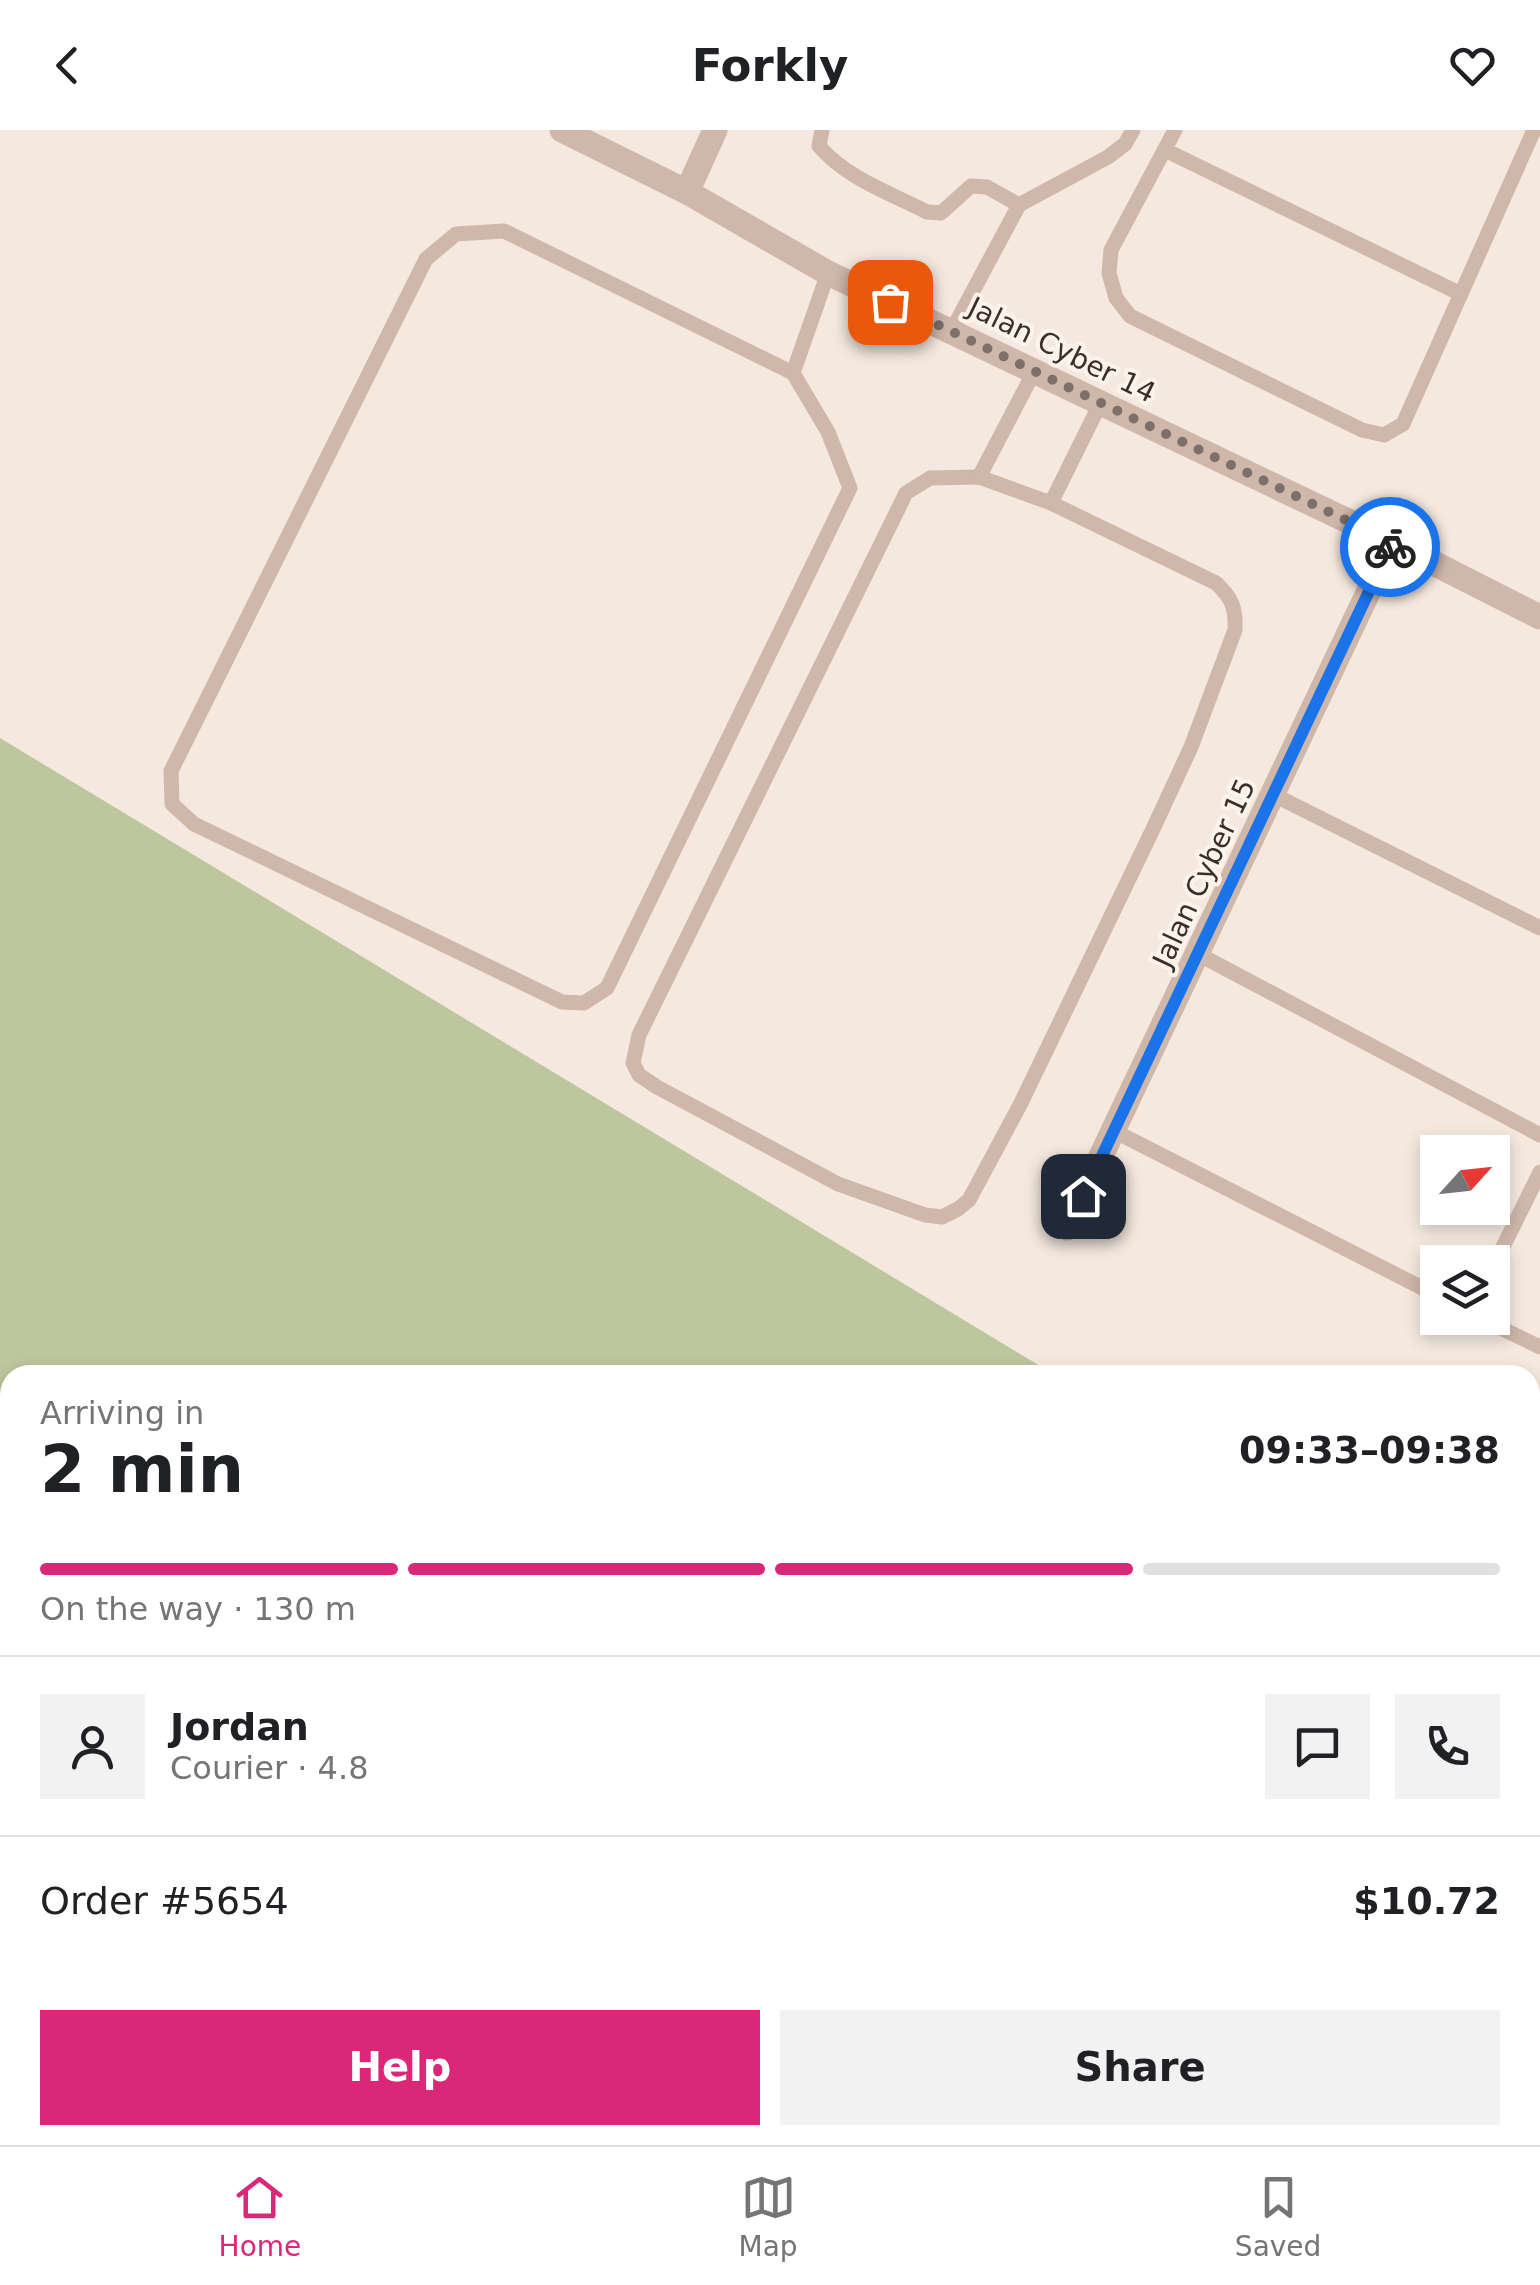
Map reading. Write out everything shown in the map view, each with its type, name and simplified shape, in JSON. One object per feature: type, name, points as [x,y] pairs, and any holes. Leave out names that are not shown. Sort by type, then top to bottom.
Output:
[{"type":"street","name":"Jalan Cyber 14","points":[[562,130],[687,192],[828,273],[1392,542],[1540,617]]},
{"type":"street","points":[[687,192],[715,130]]},
{"type":"street","name":"Jalan Cyber 15","points":[[1067,1228],[1392,542]]},
{"type":"lane","points":[[822,130],[820,146],[847,172],[927,212],[941,212],[972,186],[987,187],[1019,205]]},
{"type":"lane","points":[[952,330],[1019,205],[1108,157],[1126,144],[1133,130]]},
{"type":"lane","points":[[1175,130],[1111,250],[1109,273],[1116,298],[1130,316],[1362,430],[1384,435],[1403,424],[1534,130]]},
{"type":"lane","points":[[1165,150],[1462,294]]},
{"type":"lane","points":[[793,373],[504,231],[456,234],[426,259],[417,276],[171,771],[172,804],[194,824],[562,1002],[584,1003],[607,988],[850,488],[828,432],[793,373],[828,273]]},
{"type":"lane","points":[[979,476],[1035,370]]},
{"type":"lane","points":[[1051,503],[1101,402]]},
{"type":"lane","points":[[979,476],[1051,503],[1216,584],[1230,597],[1236,610],[1236,630],[1190,747],[1021,1103],[969,1200],[942,1217],[925,1215],[838,1184],[657,1087],[639,1075],[632,1063],[648,1018],[906,493],[930,478],[979,476]]},
{"type":"lane","points":[[1274,794],[1540,928]]},
{"type":"lane","points":[[1198,954],[1540,1135]]},
{"type":"lane","points":[[1114,1130],[1420,1287]]},
{"type":"lane","points":[[1504,1245],[1540,1172]]},
{"type":"lane","points":[[1510,1332],[1540,1347]]},
{"type":"green space","points":[[0,738],[1038,1365],[0,1365]]},
{"type":"way so far","points":[[890,302],[1392,542],[1390,547]]},
{"type":"route","points":[[1083,1196],[1390,547]]}]
